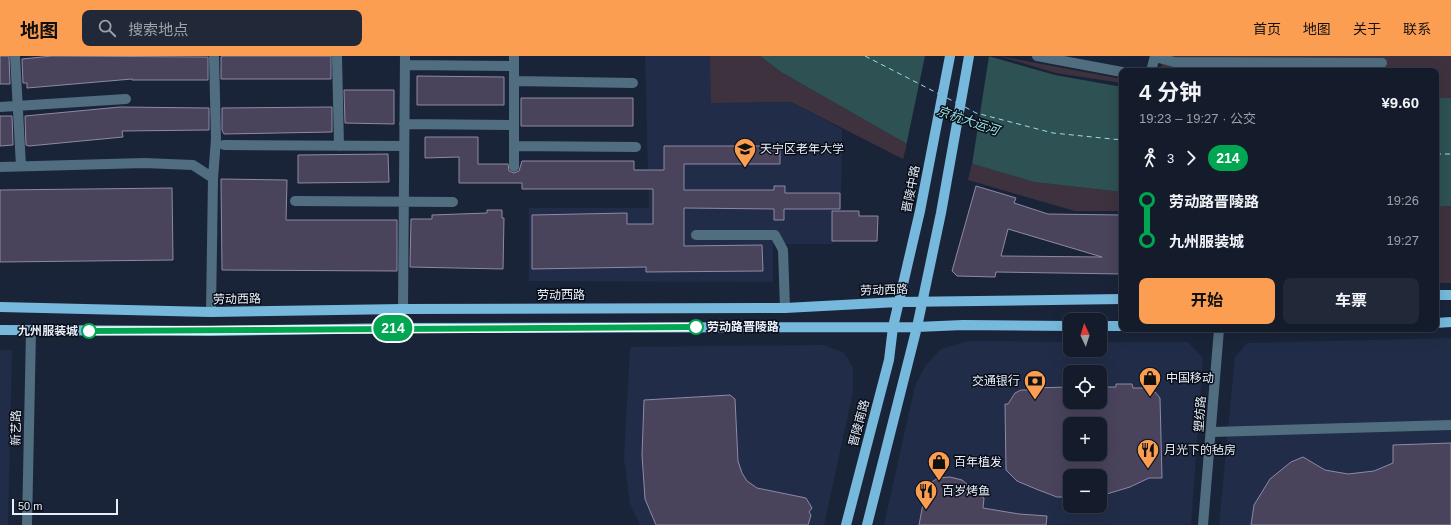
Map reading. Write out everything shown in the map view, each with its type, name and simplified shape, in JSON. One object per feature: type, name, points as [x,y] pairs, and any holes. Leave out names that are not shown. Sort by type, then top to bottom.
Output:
[{"type":"main road","name":"晋陵中路","points":[[893,327],[920,211],[950,56]]},
{"type":"main road","points":[[868,525],[917,327],[941,213],[969,56]]},
{"type":"main road","points":[[1439,295],[1451,295]]},
{"type":"main road","name":"劳动西路","points":[[0,307],[211,312],[403,309],[785,308],[898,302],[1119,298]]},
{"type":"main road","points":[[1439,323],[1451,322]]},
{"type":"main road","points":[[0,330],[211,331],[403,328],[917,327],[963,325],[1063,326]]},
{"type":"main road","points":[[1107,326],[1119,326]]},
{"type":"main road","name":"晋陵南路","points":[[846,525],[889,360],[893,327]]},
{"type":"street","points":[[15,56],[21,166]]},
{"type":"street","points":[[211,312],[213,178],[216,139],[214,56]]},
{"type":"street","points":[[337,56],[339,146]]},
{"type":"street","points":[[1037,56],[1119,71]]},
{"type":"street","points":[[1152,68],[1155,56],[1174,62],[1382,62]]},
{"type":"street","points":[[403,309],[405,60],[514,61],[514,168]]},
{"type":"street","points":[[514,81],[633,83]]},
{"type":"street","points":[[0,107],[126,98]]},
{"type":"street","points":[[404,124],[514,125]]},
{"type":"street","points":[[224,145],[404,146]]},
{"type":"street","points":[[514,146],[636,147]]},
{"type":"street","points":[[0,167],[144,163],[192,165],[213,178]]},
{"type":"street","points":[[295,201],[453,202]]},
{"type":"street","points":[[696,235],[775,235],[783,250],[785,308]]},
{"type":"street","name":"新艺路","points":[[28,525],[31,331]]},
{"type":"street","name":"塑纺路","points":[[1203,525],[1212,432],[1219,332]]},
{"type":"street","points":[[1212,432],[1451,425]]},
{"type":"shaded area","name":"天宁区老年大学","points":[[645,56],[710,56],[712,103],[791,102],[842,129],[841,211],[832,211],[832,244],[773,244],[773,282],[529,281],[529,208],[649,208]]},
{"type":"shaded area","points":[[710,56],[760,56],[781,72],[907,144],[903,159],[791,102],[711,103]]},
{"type":"shaded area","points":[[999,56],[1119,78],[1119,83],[1056,73]]},
{"type":"shaded area","points":[[1162,56],[1451,56],[1451,98],[1439,98],[1439,68],[1160,68],[1162,65]]},
{"type":"shaded area","points":[[972,163],[1034,182],[1119,192],[1119,211],[1075,211],[968,180]]},
{"type":"shaded area","points":[[1451,206],[1451,283],[1439,283],[1439,207]]},
{"type":"shaded area","points":[[1451,338],[1451,525],[1219,525],[1235,357],[1247,343]]},
{"type":"shaded area","points":[[969,341],[1063,342],[1063,357],[1107,357],[1107,342],[1188,342],[1203,358],[1191,525],[884,525],[915,386],[925,366],[941,349]]},
{"type":"shaded area","points":[[824,345],[844,353],[853,368],[853,392],[824,525],[640,525],[630,504],[624,458],[630,347]]},
{"type":"shaded area","points":[[0,350],[12,350],[8,525],[0,525]]},
{"type":"water","name":"京杭大运河","points":[[760,56],[988,56],[1055,75],[1119,86],[1119,192],[1034,182],[907,144],[781,72]]},
{"type":"water","points":[[1439,98],[1451,98],[1451,206],[1439,207]]},
{"type":"pier","points":[[925,56],[989,56],[972,165],[906,146]]},
{"type":"building","points":[[0,56],[9,56],[10,84],[0,84]]},
{"type":"building","points":[[52,56],[208,57],[208,80],[132,79],[27,88],[27,83],[23,83],[22,59]]},
{"type":"building","points":[[331,56],[331,79],[221,79],[221,57]]},
{"type":"building","points":[[417,76],[504,77],[504,105],[417,105]]},
{"type":"building","points":[[344,90],[394,90],[394,124],[345,123]]},
{"type":"building","points":[[521,98],[633,98],[633,126],[521,126]]},
{"type":"building","points":[[120,107],[209,108],[209,130],[122,131],[123,137],[29,146],[26,145],[25,116]]},
{"type":"building","points":[[332,107],[332,132],[224,134],[222,130],[222,108]]},
{"type":"building","points":[[0,116],[12,116],[13,145],[0,146]]},
{"type":"building","points":[[425,137],[478,137],[478,164],[508,164],[509,171],[514,173],[519,171],[522,161],[634,161],[634,170],[664,170],[664,146],[780,146],[780,164],[684,164],[684,190],[774,190],[774,186],[785,186],[785,193],[840,193],[840,209],[784,209],[784,220],[774,220],[774,209],[684,208],[684,246],[762,245],[763,271],[646,272],[646,267],[532,269],[532,215],[627,213],[627,224],[653,224],[653,189],[522,189],[522,183],[459,183],[459,157],[425,158]]},
{"type":"building","points":[[388,154],[389,182],[298,183],[298,155]]},
{"type":"building","points":[[221,179],[287,180],[286,220],[397,220],[397,271],[222,270]]},
{"type":"building","points":[[976,186],[1016,198],[1014,203],[1048,214],[1119,215],[1119,274],[996,272],[995,277],[957,276],[952,271]],"holes":[[[1008,229],[1101,257],[1001,256]]]},
{"type":"building","points":[[172,188],[173,260],[0,262],[0,190]]},
{"type":"building","points":[[487,210],[502,210],[502,218],[504,218],[503,269],[410,267],[411,219],[432,219],[432,215],[487,213]]},
{"type":"building","points":[[832,211],[859,211],[859,216],[878,216],[877,241],[832,241]]},
{"type":"building","points":[[1116,384],[1132,384],[1133,388],[1148,388],[1155,392],[1160,398],[1162,478],[1149,478],[1130,487],[1107,494],[1107,469],[1063,469],[1063,497],[1057,497],[1017,481],[1006,470],[1005,404],[1008,404],[1015,393],[1021,390],[1030,390],[1030,388],[1063,387],[1063,409],[1107,409],[1107,387],[1116,387]]},
{"type":"building","points":[[730,395],[735,399],[738,461],[742,473],[747,481],[757,488],[806,498],[812,508],[809,512],[811,515],[808,525],[656,525],[645,499],[642,455],[644,400]]},
{"type":"building","points":[[1451,443],[1451,525],[1251,525],[1254,505],[1270,479],[1291,462],[1303,457],[1325,470],[1348,474],[1374,471],[1393,463],[1393,445]]},
{"type":"building","points":[[950,477],[962,480],[984,498],[983,508],[1019,514],[1047,516],[1046,525],[919,525],[926,488],[938,478]]},
{"type":"ferry route","points":[[865,56],[939,94]]},
{"type":"ferry route","points":[[947,98],[957,103]]},
{"type":"ferry route","points":[[965,107],[976,113],[1053,133],[1119,140]]},
{"type":"ferry route","points":[[1439,154],[1451,154]]},
{"type":"bus line","name":"214","points":[[89,331],[696,327]]},
{"type":"place","name":"天宁区老年大学","points":[[745,168]]},
{"type":"place","name":"劳动路晋陵路","points":[[696,327]]},
{"type":"place","name":"九州服装城","points":[[89,331]]},
{"type":"place","name":"中国移动","points":[[1150,398]]},
{"type":"place","name":"交通银行","points":[[1035,400]]},
{"type":"place","name":"月光下的毡房","points":[[1148,470]]},
{"type":"place","name":"百年植发","points":[[939,482]]},
{"type":"place","name":"百岁烤鱼","points":[[926,510]]}]
